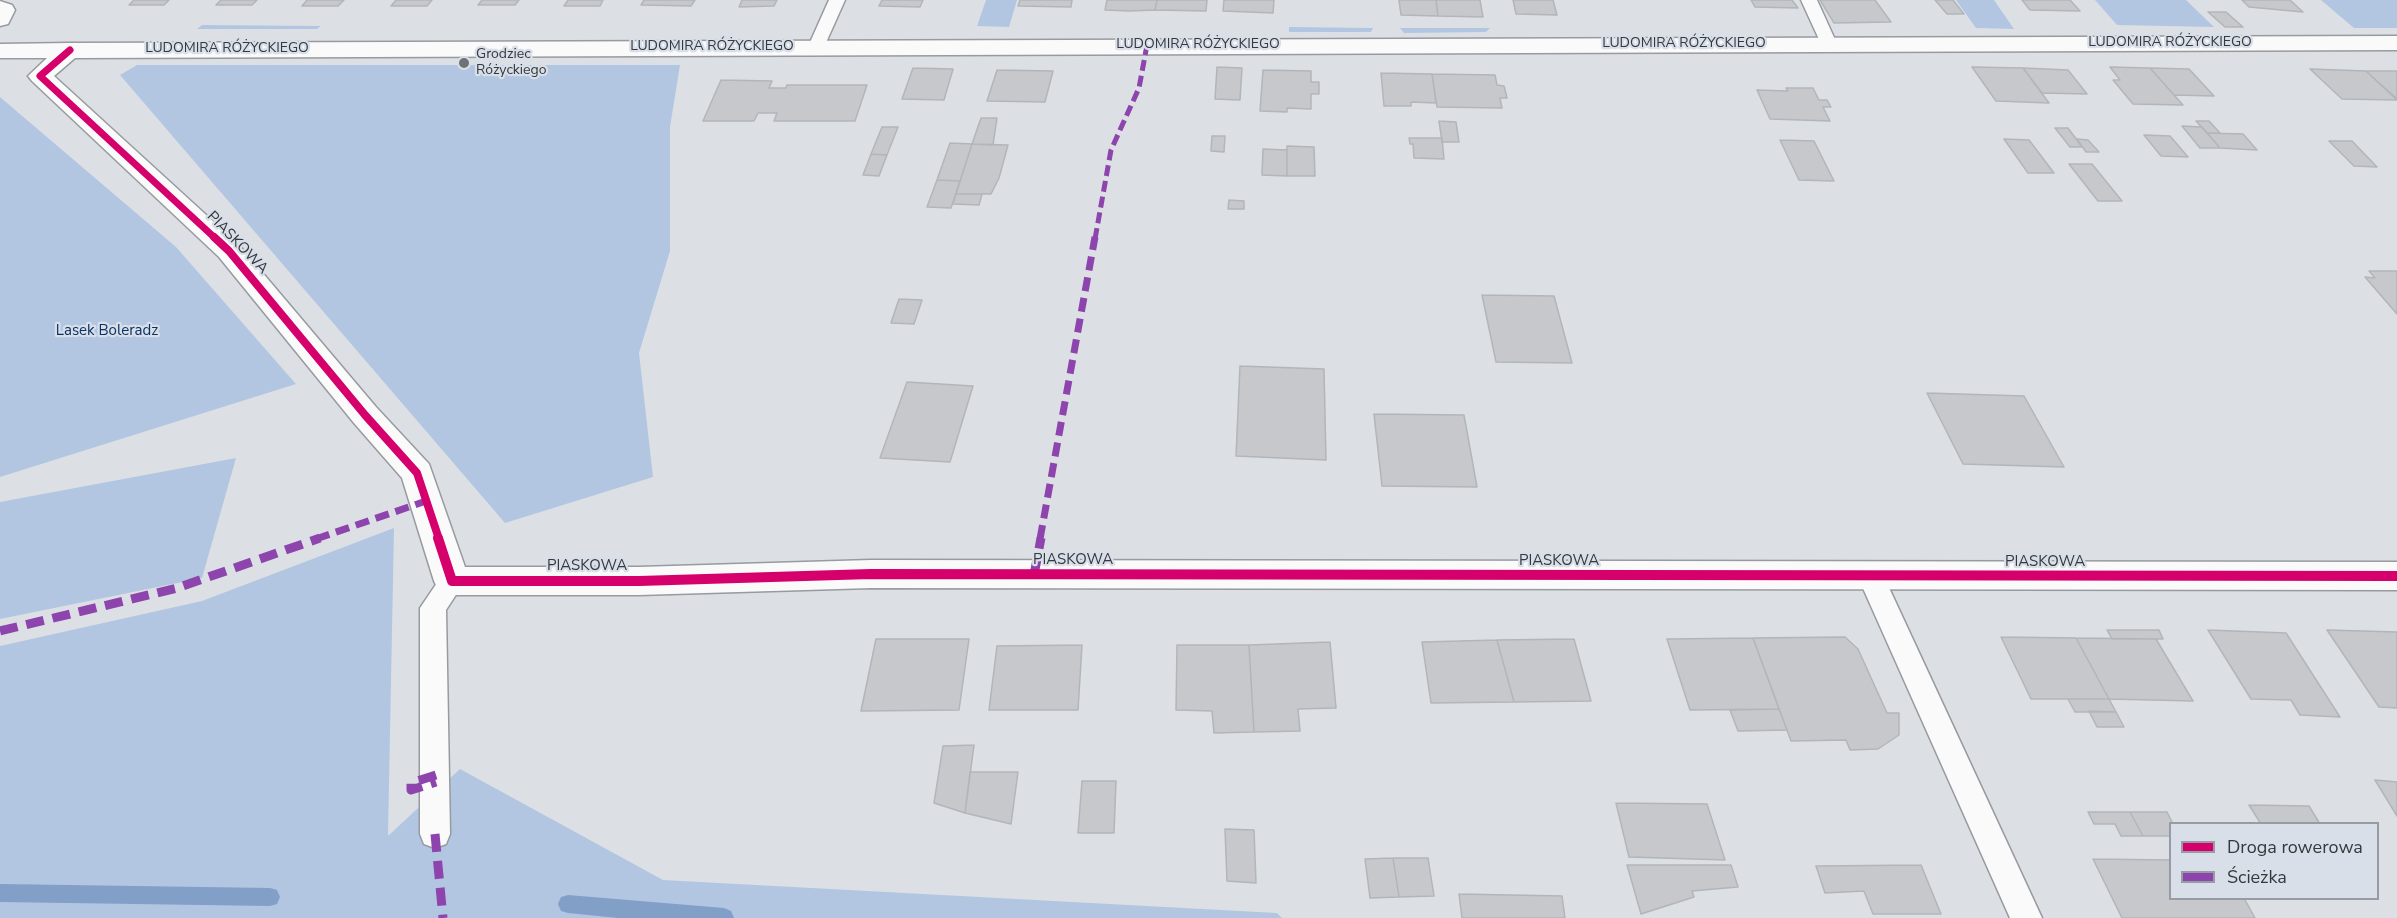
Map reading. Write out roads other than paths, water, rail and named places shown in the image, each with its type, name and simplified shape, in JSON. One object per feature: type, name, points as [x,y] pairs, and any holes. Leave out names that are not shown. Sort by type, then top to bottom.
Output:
[{"type":"street","points":[[0,8],[4,10],[0,19]]},
{"type":"street","name":"LUDOMIRA RÓŻYCKIEGO","points":[[0,51],[2397,43]]},
{"type":"street","name":"PIASKOWA","points":[[70,50],[40,76],[229,251],[365,415],[417,473],[452,580],[639,581],[871,574],[1871,578],[2397,576]]},
{"type":"lane","points":[[816,47],[837,0]]},
{"type":"lane","points":[[1809,0],[1830,44]]},
{"type":"lane","points":[[1871,578],[2026,918]]},
{"type":"lane","points":[[435,834],[433,608],[452,580]]},
{"type":"waterway","points":[[0,893],[270,897]]},
{"type":"waterway","points":[[568,904],[724,918]]},
{"type":"place","name":"Grodziec Różyckiego","points":[[464,63]]},
{"type":"park label","name":"Lasek Boleradz","points":[[107,331]]}]
